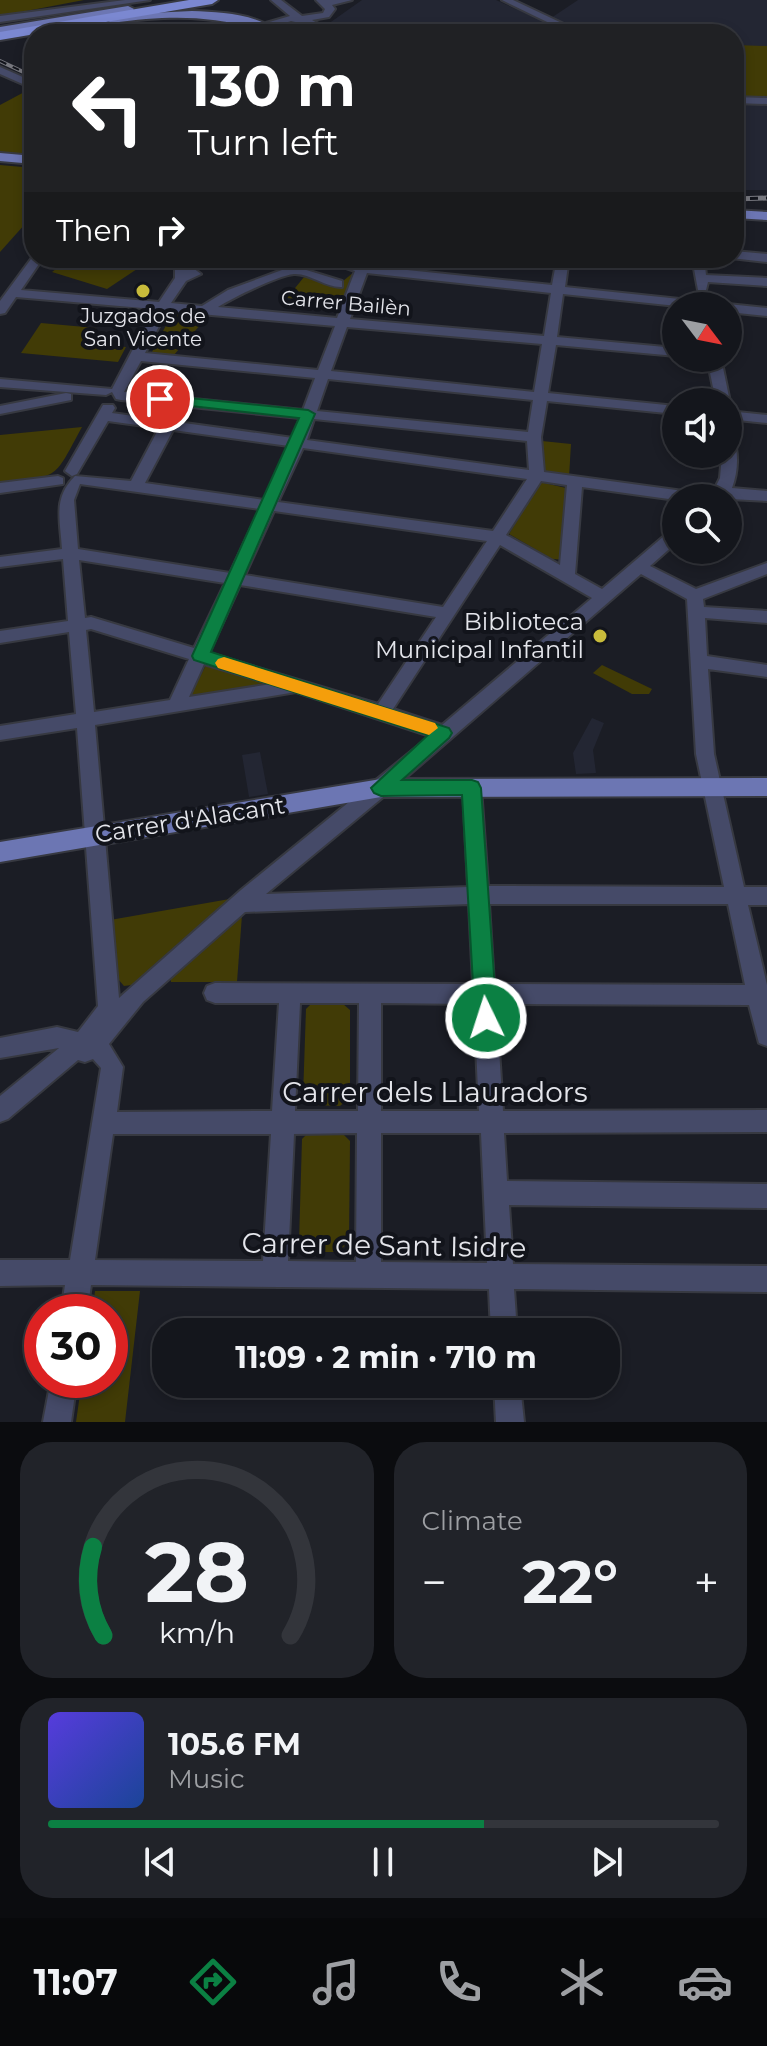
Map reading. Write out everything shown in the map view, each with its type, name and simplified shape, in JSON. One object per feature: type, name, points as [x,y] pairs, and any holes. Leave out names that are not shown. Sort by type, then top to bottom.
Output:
[{"type":"highway","points":[[56,24],[190,0]]},
{"type":"highway","points":[[62,24],[212,0]]},
{"type":"highway","points":[[0,34],[24,30]]},
{"type":"highway","points":[[0,34],[24,30]]},
{"type":"main road","points":[[51,24],[164,0]]},
{"type":"main road","points":[[85,24],[162,15],[252,24]]},
{"type":"main road","points":[[0,34],[24,29]]},
{"type":"main road","points":[[0,34],[24,31]]},
{"type":"main road","points":[[0,158],[24,161]]},
{"type":"main road","points":[[744,217],[767,218]]},
{"type":"main road","name":"Carrer d'Alacant","points":[[0,852],[381,788],[767,787]]},
{"type":"street","points":[[0,19],[146,0]]},
{"type":"street","points":[[506,0],[558,24]]},
{"type":"street","points":[[277,1],[312,24]]},
{"type":"street","points":[[275,24],[282,9],[277,1]]},
{"type":"street","points":[[285,24],[326,15],[330,9],[322,1]]},
{"type":"street","points":[[322,1],[346,1]]},
{"type":"street","points":[[318,24],[346,1]]},
{"type":"street","points":[[0,70],[24,81]]},
{"type":"street","points":[[744,100],[767,101]]},
{"type":"street","points":[[744,256],[767,258]]},
{"type":"street","points":[[0,310],[30,268]]},
{"type":"street","points":[[289,268],[338,284]]},
{"type":"street","points":[[206,309],[232,293],[296,268]]},
{"type":"street","points":[[176,706],[298,443],[362,268]]},
{"type":"street","points":[[400,268],[662,301]]},
{"type":"street","points":[[382,712],[500,539],[537,476],[534,437],[561,268]]},
{"type":"street","points":[[700,268],[703,292]]},
{"type":"street","points":[[0,1111],[87,1046],[109,1007],[66,500],[71,479],[110,400],[181,278]]},
{"type":"street","points":[[701,278],[767,282]]},
{"type":"street","name":"Carrer Bailèn","points":[[13,293],[662,351]]},
{"type":"street","points":[[742,309],[767,312]]},
{"type":"street","points":[[136,356],[662,409]]},
{"type":"street","points":[[0,383],[34,385],[110,400],[168,425],[662,493]]},
{"type":"street","points":[[34,385],[66,397]]},
{"type":"street","points":[[0,410],[66,397],[308,414],[534,437]]},
{"type":"street","points":[[742,416],[767,419]]},
{"type":"street","points":[[135,487],[168,425]]},
{"type":"street","points":[[0,488],[71,479],[477,534],[500,539],[603,597]]},
{"type":"street","points":[[567,574],[575,482]]},
{"type":"street","points":[[742,495],[767,496]]},
{"type":"street","points":[[0,1117],[87,1046],[135,995],[241,903],[381,788],[662,547]]},
{"type":"street","points":[[0,562],[71,553],[447,613]]},
{"type":"street","points":[[640,567],[697,604],[767,617]]},
{"type":"street","points":[[697,604],[767,568]]},
{"type":"street","points":[[697,604],[705,754],[762,994],[767,1036]]},
{"type":"street","points":[[0,637],[91,623],[443,733]]},
{"type":"street","points":[[699,661],[767,671]]},
{"type":"street","points":[[0,733],[296,687]]},
{"type":"street","points":[[472,788],[503,1318]]},
{"type":"street","points":[[241,903],[478,895],[767,896]]},
{"type":"street","points":[[215,993],[762,994]]},
{"type":"street","points":[[275,1271],[290,993]]},
{"type":"street","points":[[368,1275],[370,994]]},
{"type":"street","points":[[0,1048],[57,1037],[104,1053],[112,1067],[77,1294]]},
{"type":"street","name":"Carrer dels Llauradors","points":[[103,1123],[767,1121]]},
{"type":"street","points":[[496,1193],[767,1196]]},
{"type":"street","name":"Carrer de Sant Isidre","points":[[0,1273],[275,1271],[501,1278],[767,1279]]},
{"type":"street","points":[[57,1422],[61,1398]]},
{"type":"street","points":[[508,1398],[510,1422]]},
{"type":"shaded area","points":[[0,0],[84,0],[0,16]]},
{"type":"shaded area","points":[[362,0],[496,0],[545,22],[578,0],[767,0],[767,190],[744,190],[744,24],[328,24]]},
{"type":"shaded area","points":[[169,22],[193,24],[151,24]]},
{"type":"shaded area","points":[[744,45],[767,46],[767,98],[744,97]]},
{"type":"shaded area","points":[[24,92],[24,156],[0,154],[0,105]]},
{"type":"shaded area","points":[[0,165],[24,167],[24,225],[0,252]]},
{"type":"shaded area","points":[[57,268],[153,268],[137,269],[107,289],[52,272]]},
{"type":"shaded area","points":[[354,272],[343,303],[287,298],[304,277],[337,286]]},
{"type":"shaded area","points":[[172,314],[209,315],[173,356],[154,355],[152,352]]},
{"type":"shaded area","points":[[41,323],[96,328],[88,343],[126,347],[118,362],[21,353]]},
{"type":"shaded area","points":[[82,427],[66,457],[53,472],[34,479],[0,483],[0,435]]},
{"type":"shaded area","points":[[542,441],[571,444],[569,477],[543,474]]},
{"type":"shaded area","points":[[540,482],[566,488],[564,507],[571,509],[567,560],[552,559],[509,534]]},
{"type":"shaded area","points":[[207,663],[264,682],[264,685],[188,700]]},
{"type":"shaded area","points":[[602,665],[652,689],[649,694],[632,694],[593,673]]},
{"type":"shaded area","points":[[592,718],[604,723],[593,750],[596,773],[576,774],[573,753]]},
{"type":"shaded area","points":[[260,752],[268,794],[249,797],[242,755]]},
{"type":"shaded area","points":[[241,897],[132,985],[124,986],[118,979],[110,920]]},
{"type":"shaded area","points":[[242,915],[237,982],[171,982],[170,975]]},
{"type":"shaded area","points":[[312,1003],[343,1004],[350,1010],[350,1097],[340,1106],[311,1105],[303,1097],[306,1009]]},
{"type":"shaded area","points":[[308,1133],[342,1133],[350,1141],[349,1242],[338,1252],[307,1252],[299,1242],[302,1139]]},
{"type":"shaded area","points":[[95,1291],[140,1291],[128,1396],[128,1294],[95,1294]]},
{"type":"shaded area","points":[[79,1398],[128,1398],[125,1422],[76,1422]]},
{"type":"railway","points":[[0,61],[24,72]]},
{"type":"railway","points":[[744,199],[767,198]]},
{"type":"slow traffic","points":[[224,663],[429,728]]},
{"type":"place","name":"Juzgados de San Vicente","points":[[143,291]]},
{"type":"place","name":"Biblioteca Municipal Infantil","points":[[600,636]]},
{"type":"route","points":[[160,399],[308,414],[298,443],[200,656],[443,733],[381,788],[472,788],[486,1018]]}]
